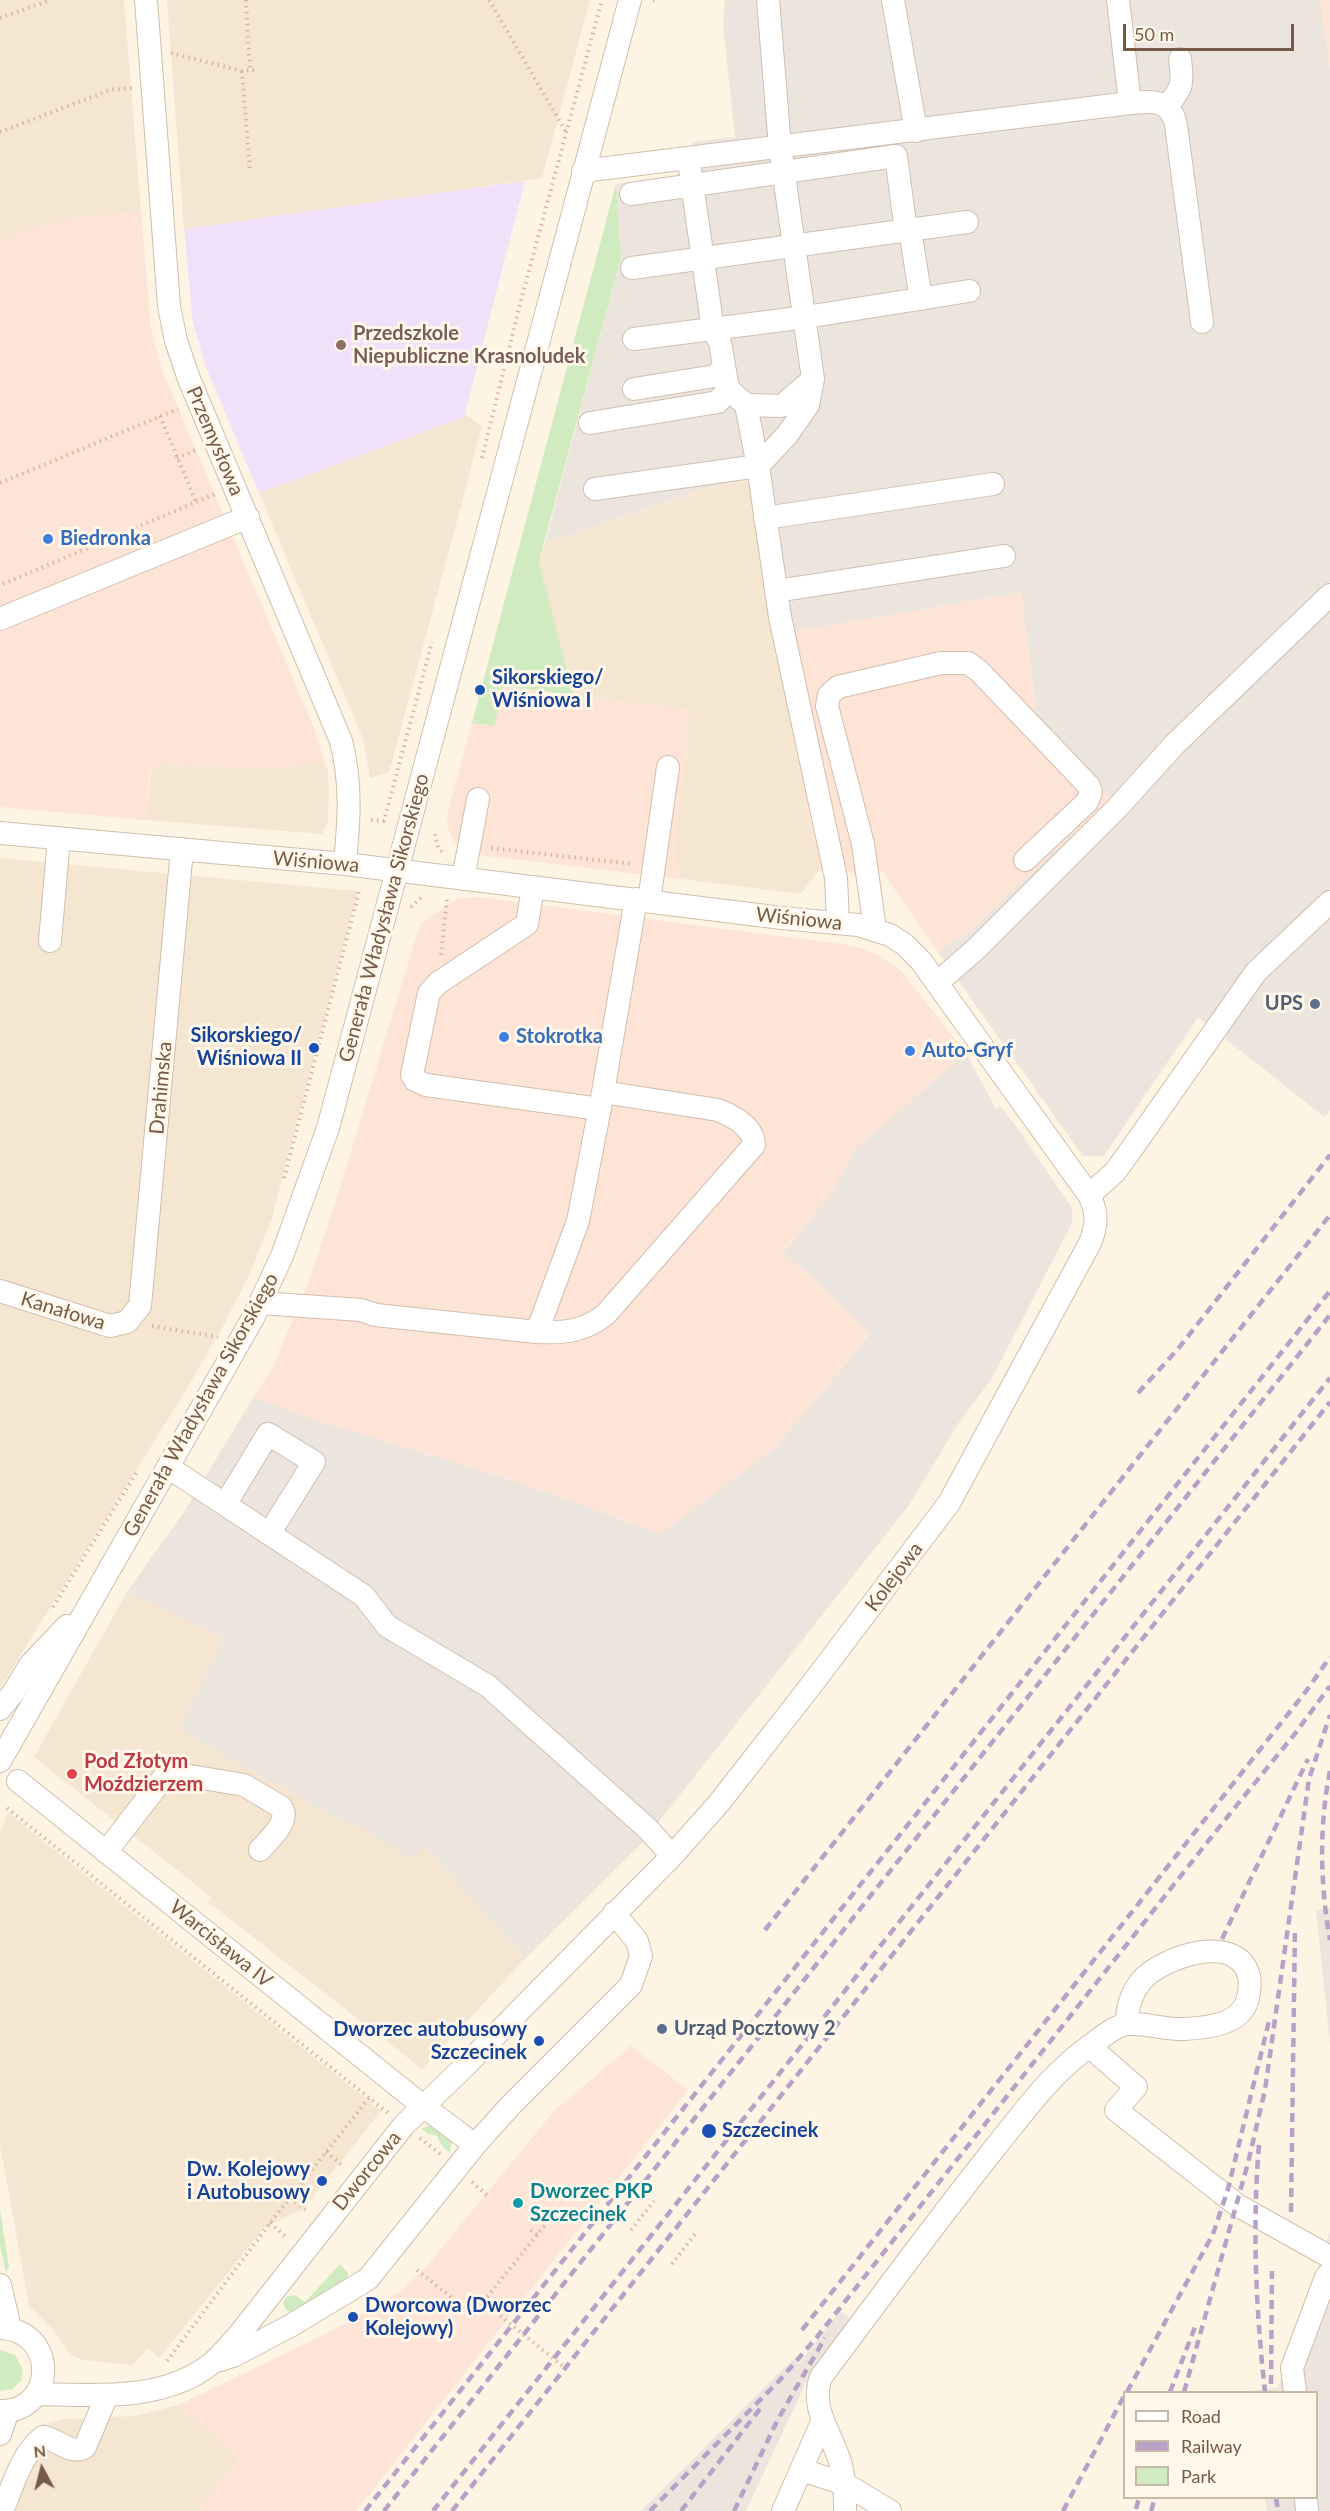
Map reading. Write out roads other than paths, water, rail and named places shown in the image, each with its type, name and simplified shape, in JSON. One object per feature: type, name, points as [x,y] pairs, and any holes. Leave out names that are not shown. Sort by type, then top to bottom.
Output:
[{"type":"street","name":"Przemysłowa","points":[[146,0],[172,325],[189,379],[342,741],[350,792],[345,864]]},
{"type":"street","points":[[595,489],[758,466],[787,435],[808,405],[813,379],[806,317],[780,147],[768,0]]},
{"type":"street","points":[[893,0],[916,131]]},
{"type":"street","points":[[1118,0],[1130,103]]},
{"type":"street","name":"Generała Władysława Sikorskiego","points":[[0,1761],[260,1304],[282,1256],[328,1128],[626,6]]},
{"type":"street","points":[[1167,106],[1181,89],[1183,81],[1180,59]]},
{"type":"street","points":[[583,171],[1152,101],[1167,106],[1175,117],[1202,322]]},
{"type":"street","points":[[892,134],[921,299]]},
{"type":"street","points":[[632,194],[896,156]]},
{"type":"street","points":[[590,423],[718,402],[726,378],[720,342],[713,330],[688,159]]},
{"type":"street","points":[[632,268],[967,222]]},
{"type":"street","points":[[634,339],[806,317],[969,291]]},
{"type":"street","points":[[634,389],[715,376],[726,378],[747,405],[776,591],[836,878],[838,923]]},
{"type":"street","points":[[747,405],[782,406],[813,379]]},
{"type":"street","points":[[765,519],[993,484]]},
{"type":"street","points":[[0,620],[248,517]]},
{"type":"street","points":[[776,591],[1004,556]]},
{"type":"street","points":[[937,983],[976,950],[1118,807],[1175,744],[1330,595]]},
{"type":"street","points":[[875,929],[863,844],[826,706],[829,695],[838,687],[941,663],[968,663],[979,671],[1089,786],[1087,802],[1025,860]]},
{"type":"street","points":[[537,1332],[578,1221],[643,900],[655,866],[668,767]]},
{"type":"street","points":[[459,876],[478,799]]},
{"type":"street","name":"Wiśniowa","points":[[0,833],[459,876],[875,929],[904,944],[937,983],[1089,1195]]},
{"type":"street","points":[[50,941],[59,838]]},
{"type":"street","name":"Drahimska","points":[[127,1322],[138,1311],[142,1299],[182,849]]},
{"type":"street","points":[[260,1304],[360,1310],[376,1315],[537,1332],[560,1333],[579,1330],[600,1319],[754,1145],[751,1132],[732,1116],[718,1110],[426,1085],[415,1080],[412,1069],[429,993],[438,983],[527,924],[532,887]]},
{"type":"street","points":[[1089,1195],[1115,1172],[1134,1147],[1256,972],[1330,902]]},
{"type":"street","name":"Kolejowa","points":[[614,1913],[672,1856],[726,1794],[948,1503],[1090,1243],[1095,1230],[1096,1216],[1089,1195]]},
{"type":"street","name":"Kanałowa","points":[[0,1291],[102,1326],[127,1322]]},
{"type":"street","points":[[226,1503],[268,1434],[314,1462],[269,1534]]},
{"type":"street","points":[[168,1467],[226,1503],[364,1596],[387,1626],[488,1686],[648,1828],[672,1856]]},
{"type":"street","points":[[0,1709],[30,1665],[96,1594]]},
{"type":"street","points":[[106,1852],[164,1777],[178,1774],[244,1785],[281,1807],[285,1812],[284,1820],[260,1850]]},
{"type":"street","name":"Warcisława IV","points":[[18,1781],[423,2106],[475,2145]]},
{"type":"street","points":[[213,2362],[236,2355],[290,2326],[368,2279],[475,2145],[510,2106],[631,1985],[641,1956],[637,1941],[614,1913]]},
{"type":"street","name":"Dworcowa","points":[[36,2394],[107,2395],[145,2391],[171,2384],[213,2362],[267,2299],[404,2125],[614,1913]]},
{"type":"street","points":[[845,2511],[845,2484],[841,2463],[816,2398],[821,2377],[970,2180],[1050,2080],[1089,2046],[1127,2024],[1183,2029],[1221,2023],[1238,2017],[1246,2003],[1249,1977],[1244,1965],[1234,1955],[1216,1951],[1180,1957],[1155,1969],[1142,1981],[1131,1997],[1127,2024]]},
{"type":"street","points":[[1089,2046],[1136,2087],[1116,2110],[1237,2205],[1330,2257]]},
{"type":"street","points":[[1295,2391],[1292,2368],[1326,2277],[1330,2273]]},
{"type":"street","points":[[0,2285],[5,2328],[23,2333],[34,2343],[42,2356],[44,2371],[42,2383],[36,2394],[28,2402],[4,2411],[0,2434]]},
{"type":"street","points":[[267,2299],[275,2317],[290,2326]]},
{"type":"street","name":"Dworcowa","points":[[44,2371],[107,2395]]},
{"type":"street","points":[[2,2511],[22,2464],[43,2437],[53,2438],[75,2450],[85,2446],[107,2395]]},
{"type":"street","points":[[783,2511],[823,2420]]},
{"type":"street","points":[[802,2470],[845,2484],[890,2511]]},
{"type":"railway","points":[[1138,1393],[1178,1349],[1330,1155]]},
{"type":"railway","points":[[765,1930],[1330,1215]]},
{"type":"railway","points":[[365,2511],[1330,1291]]},
{"type":"railway","points":[[384,2511],[1330,1315]]},
{"type":"railway","points":[[433,2511],[1330,1378]]},
{"type":"railway","points":[[452,2511],[1330,1402]]},
{"type":"railway","points":[[802,2330],[1307,1690],[1330,1657]]},
{"type":"railway","points":[[650,2511],[779,2381],[817,2337],[1294,1735],[1330,1686]]},
{"type":"railway","points":[[1184,2391],[1248,2163],[1265,2090],[1309,1779],[1330,1715]]},
{"type":"railway","points":[[1222,1939],[1308,1759]]},
{"type":"railway","points":[[1330,1771],[1324,1812],[1322,1855],[1324,1898],[1330,1940]]},
{"type":"railway","points":[[1291,2212],[1295,1927]]},
{"type":"railway","points":[[1128,2391],[1213,2234],[1228,2189],[1270,2017]]},
{"type":"railway","points":[[1259,2145],[1256,2269],[1265,2391]]},
{"type":"railway","points":[[1271,2384],[1272,2271]]},
{"type":"railway","points":[[1170,2391],[1195,2327]]},
{"type":"railway","points":[[734,2511],[777,2421],[825,2338]]},
{"type":"railway","points":[[1063,2511],[1123,2398]]},
{"type":"railway","points":[[681,2511],[763,2405]]},
{"type":"railway","points":[[1136,2509],[1139,2499]]},
{"type":"railway","points":[[1151,2511],[1155,2499]]},
{"type":"railway","points":[[1276,2499],[1278,2511]]},
{"type":"place","name":"Przedszkole Niepubliczne Krasnoludek","points":[[341,345]]},
{"type":"place","name":"Biedronka","points":[[48,539]]},
{"type":"place","name":"Sikorskiego/ Wiśniowa I","points":[[480,690]]},
{"type":"place","name":"UPS","points":[[1315,1004]]},
{"type":"place","name":"Stokrotka","points":[[504,1037]]},
{"type":"place","name":"Sikorskiego/ Wiśniowa II","points":[[314,1048]]},
{"type":"place","name":"Auto-Gryf","points":[[910,1051]]},
{"type":"place","name":"Pod Złotym Moździerzem","points":[[72,1774]]},
{"type":"place","name":"Urząd Pocztowy 2","points":[[662,2029]]},
{"type":"place","name":"Dworzec autobusowy Szczecinek","points":[[539,2041]]},
{"type":"place","name":"Szczecinek","points":[[709,2131]]},
{"type":"place","name":"Dw. Kolejowy i Autobusowy","points":[[322,2181]]},
{"type":"place","name":"Dworzec PKP Szczecinek","points":[[518,2203]]},
{"type":"place","name":"Dworcowa (Dworzec Kolejowy)","points":[[353,2317]]}]
